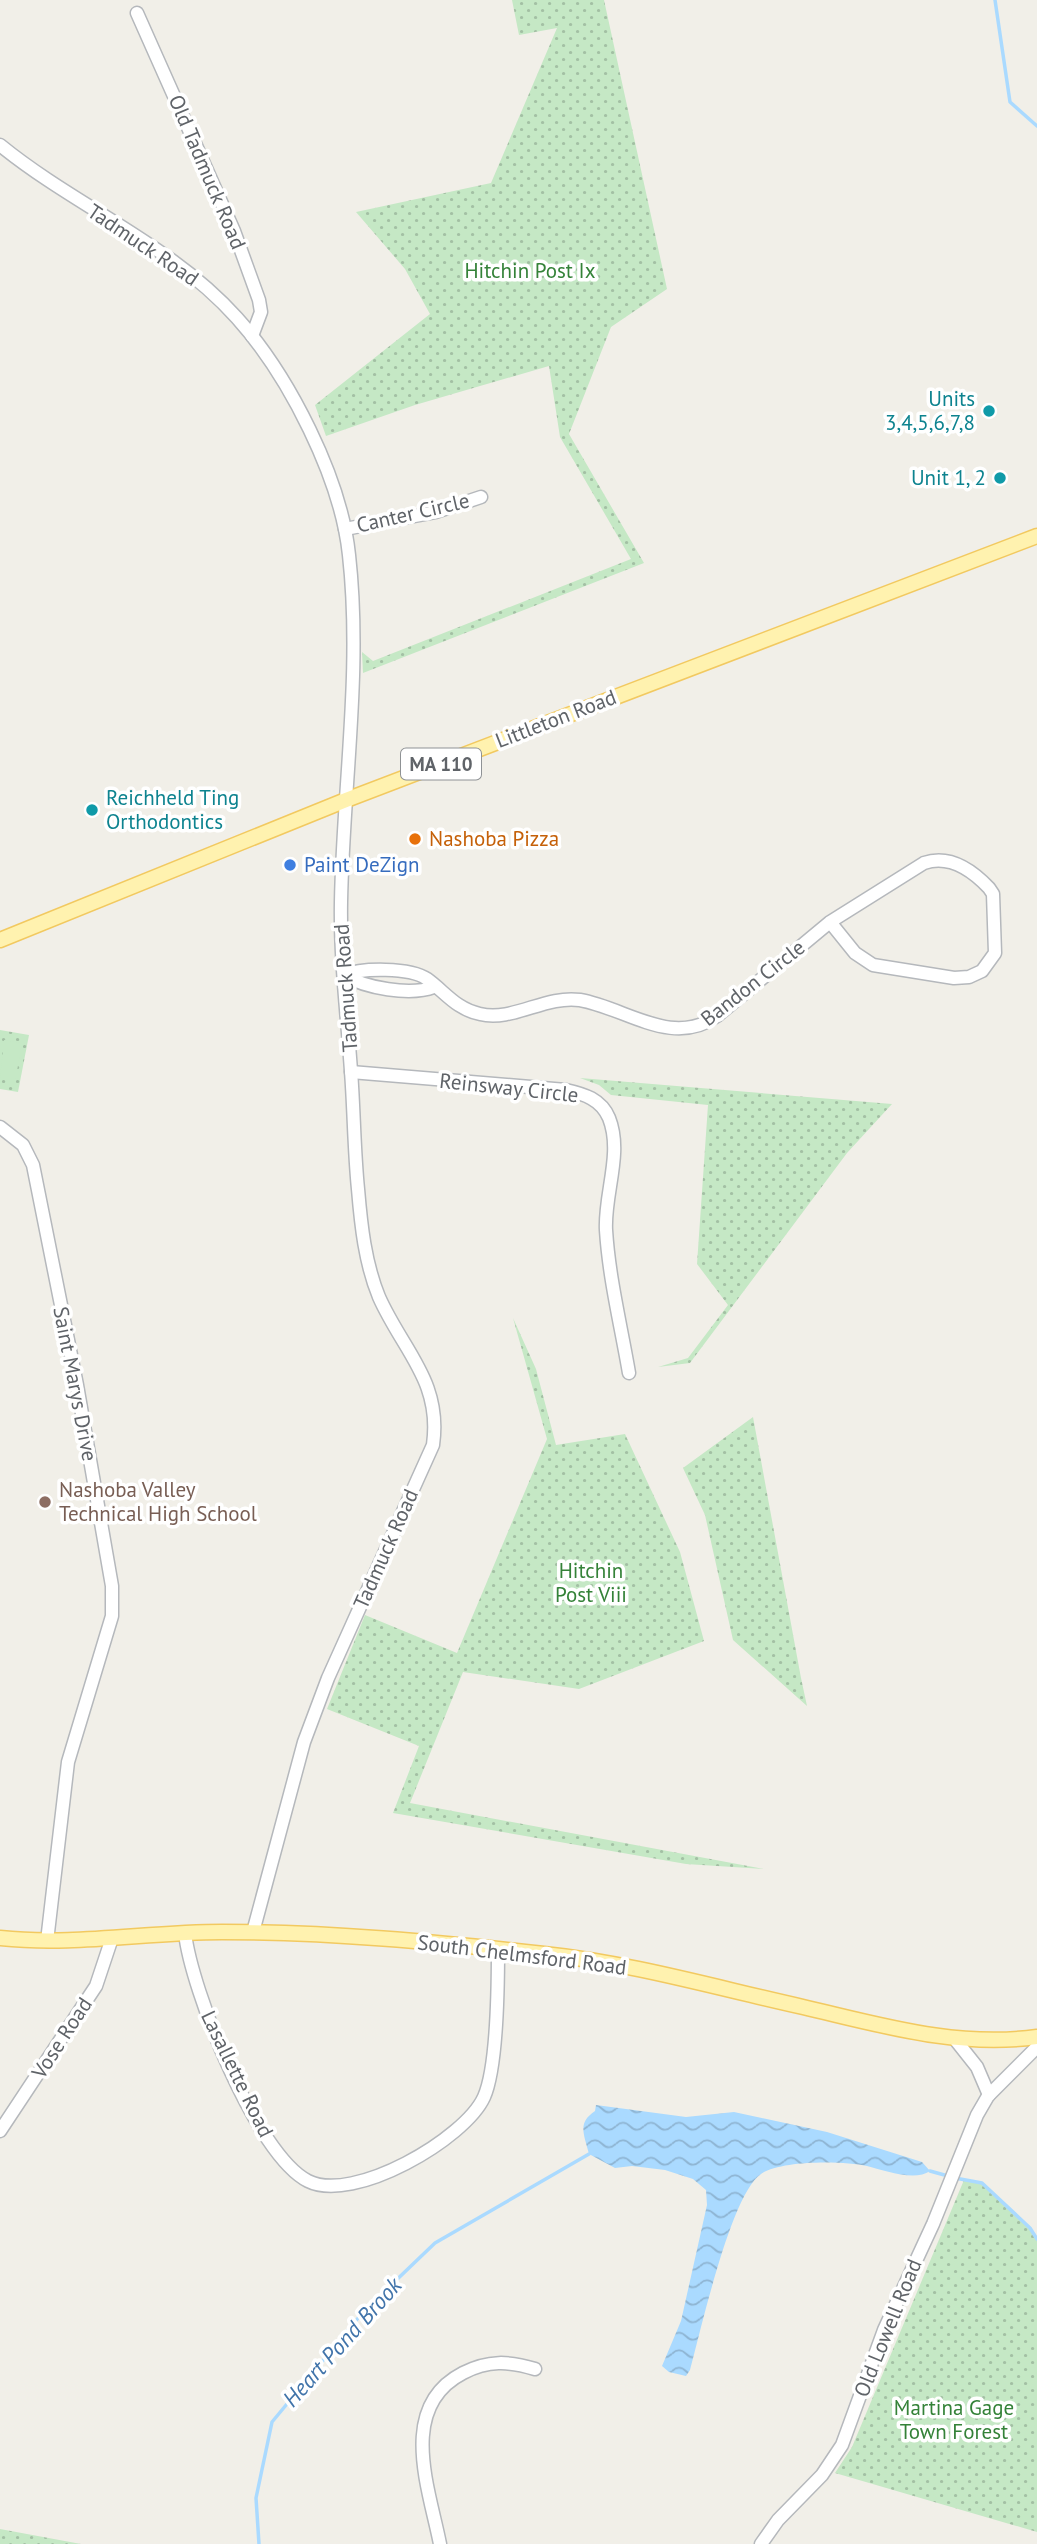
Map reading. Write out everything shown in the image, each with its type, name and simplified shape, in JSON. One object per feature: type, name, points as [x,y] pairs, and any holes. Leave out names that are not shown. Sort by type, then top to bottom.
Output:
[{"type":"main road","name":"Littleton Road","points":[[0,940],[346,800],[1037,536]]},
{"type":"main road","name":"South Chelmsford Road","points":[[0,1938],[47,1941],[254,1932],[498,1949],[625,1966],[859,2022],[954,2038],[997,2040],[1037,2037]]},
{"type":"street","name":"Old Tadmuck Road","points":[[136,13],[234,231],[259,300],[261,312],[253,336]]},
{"type":"street","name":"Tadmuck Road","points":[[0,145],[46,182],[166,255],[205,287],[253,336],[290,389],[332,487],[345,528],[350,557],[352,737],[341,903],[358,1188],[366,1249],[380,1298],[435,1403],[436,1423],[433,1445],[328,1678],[304,1742],[254,1932]]},
{"type":"street","name":"Canter Circle","points":[[345,528],[436,512],[481,497]]},
{"type":"street","name":"Bandon Circle","points":[[344,975],[360,969],[414,974],[425,978],[458,1006],[480,1015],[495,1016],[552,1001],[577,1000],[657,1026],[689,1028],[717,1016],[830,922],[924,863],[950,860],[985,883],[993,894],[996,945],[991,960],[982,971],[954,978],[866,962],[830,922]]},
{"type":"street","name":"Reinsway Circle","points":[[351,1072],[566,1090],[600,1103],[612,1128],[613,1154],[606,1226],[629,1373]]},
{"type":"street","name":"Saint Marys Drive","points":[[0,1128],[23,1145],[33,1166],[77,1384],[112,1587],[112,1616],[68,1762],[47,1941]]},
{"type":"street","name":"Lasallette Road","points":[[185,1933],[188,1960],[197,1989],[250,2107],[277,2154],[291,2170],[309,2182],[329,2187],[347,2187],[382,2174],[451,2134],[476,2110],[490,2078],[498,1949]]},
{"type":"street","name":"Vose Road","points":[[0,2131],[96,1986],[112,1938]]},
{"type":"street","points":[[954,2038],[977,2067],[989,2095]]},
{"type":"street","name":"Old Lowell Road","points":[[761,2544],[778,2520],[822,2475],[842,2445],[884,2330],[933,2224],[962,2145],[989,2095],[1037,2047]]},
{"type":"street","points":[[440,2544],[421,2452],[424,2418],[431,2403],[442,2389],[469,2370],[501,2361],[535,2369]]},
{"type":"green space","name":"Hitchin Post Ix","points":[[512,0],[604,0],[667,289],[611,327],[569,434],[644,563],[363,673],[362,652],[373,661],[631,559],[560,437],[549,366],[415,405],[326,436],[315,405],[430,314],[405,269],[356,212],[491,183],[557,28],[519,35]]},
{"type":"green space","points":[[0,1030],[29,1035],[18,1092],[0,1089]]},
{"type":"green space","points":[[4,1040],[22,1043],[15,1082],[0,1079]]},
{"type":"green space","points":[[580,1078],[892,1104],[847,1153],[690,1363],[658,1367],[688,1358],[728,1305],[697,1264],[708,1105],[611,1095],[599,1085]]},
{"type":"green space","name":"Hitchin Post Viii","points":[[513,1318],[536,1369],[556,1445],[625,1434],[680,1552],[704,1641],[579,1689],[463,1672],[410,1803],[764,1869],[686,1864],[393,1813],[419,1746],[327,1709],[365,1615],[457,1653],[547,1439]]},
{"type":"green space","points":[[753,1417],[807,1706],[733,1640],[705,1515],[683,1468]]},
{"type":"green space","name":"Martina Gage Town Forest","points":[[964,2180],[982,2183],[1030,2227],[1037,2239],[1037,2532],[835,2473],[852,2447]]},
{"type":"green space","points":[[0,2529],[81,2544],[0,2544]]},
{"type":"water","points":[[596,2105],[686,2117],[734,2112],[827,2132],[922,2162],[930,2171],[908,2175],[856,2164],[813,2163],[783,2166],[761,2174],[739,2207],[728,2234],[690,2370],[686,2376],[669,2372],[662,2366],[681,2321],[707,2205],[706,2190],[693,2179],[665,2170],[632,2166],[615,2168],[589,2154],[583,2129]]},
{"type":"waterway","points":[[995,0],[1010,102],[1037,126]]},
{"type":"waterway","name":"Heart Pond Brook","points":[[259,2544],[256,2498],[272,2422],[364,2311],[435,2243],[589,2154]]},
{"type":"waterway","name":"Heart Pond Brook","points":[[930,2171],[948,2176]]},
{"type":"waterway","name":"Heart Pond Brook","points":[[955,2178],[982,2183],[1030,2228],[1037,2239]]},
{"type":"place","name":"Units 3,4,5,6,7,8","points":[[989,411]]},
{"type":"place","name":"Unit 1, 2","points":[[1000,478]]},
{"type":"place","name":"Reichheld Ting Orthodontics","points":[[92,810]]},
{"type":"place","name":"Nashoba Pizza","points":[[415,839]]},
{"type":"place","name":"Paint DeZign","points":[[290,865]]},
{"type":"place","name":"Nashoba Valley Technical High School","points":[[45,1502]]}]
